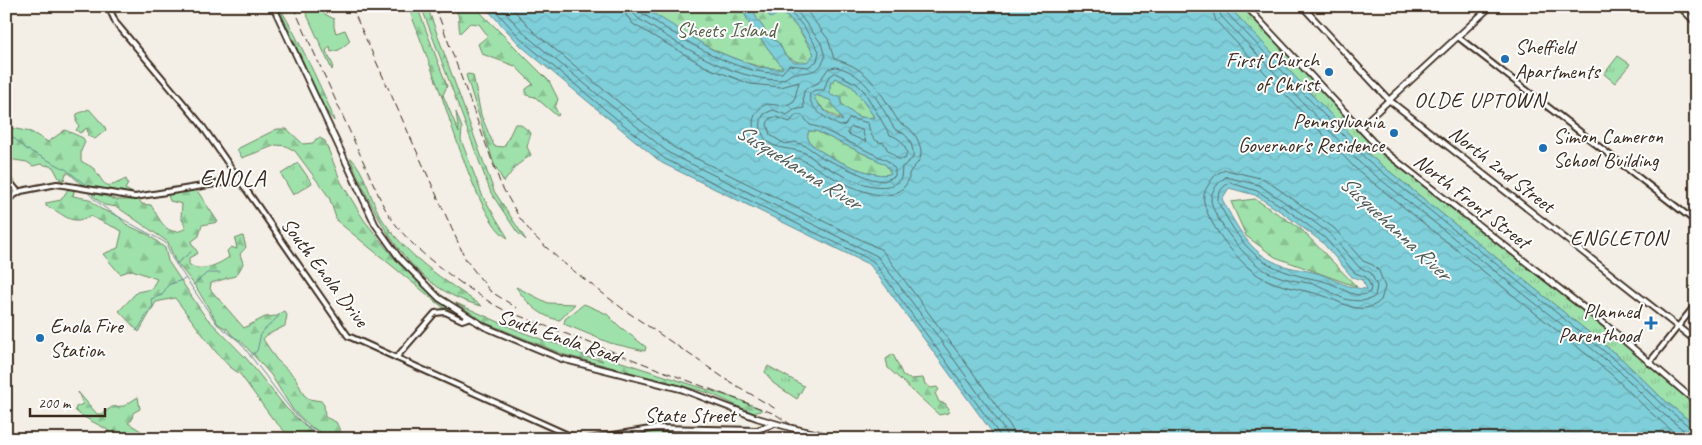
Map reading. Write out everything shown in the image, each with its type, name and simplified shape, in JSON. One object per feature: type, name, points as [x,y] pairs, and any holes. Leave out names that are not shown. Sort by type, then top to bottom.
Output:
[{"type":"main road","name":"South Enola Drive","points":[[108,6],[113,19],[204,128],[348,336],[576,438]]},
{"type":"main road","name":"South Enola Road","points":[[274,6],[370,216],[394,252],[433,292],[468,318],[508,338],[562,359],[689,392],[774,424],[841,439]]},
{"type":"main road","name":"North Front Street","points":[[1246,6],[1359,128],[1392,159],[1606,325],[1696,402]]},
{"type":"main road","name":"North 2nd Street","points":[[1302,6],[1389,100],[1696,341]]},
{"type":"main road","points":[[1359,128],[1491,6]]},
{"type":"main road","points":[[1679,6],[1696,23]]},
{"type":"main road","points":[[1458,37],[1696,222]]},
{"type":"main road","points":[[6,177],[18,192]]},
{"type":"main road","points":[[6,200],[18,192],[65,184],[112,194],[135,196],[240,180]]},
{"type":"main road","points":[[1649,363],[1696,304]]},
{"type":"main road","points":[[396,358],[429,318],[441,312],[462,320],[468,318]]},
{"type":"main road","name":"State Street","points":[[762,428],[766,421]]},
{"type":"main road","name":"State Street","points":[[588,439],[656,428],[762,428],[774,424]]},
{"type":"green space","points":[[278,6],[309,63],[334,121],[324,108]]},
{"type":"green space","points":[[303,6],[324,8],[323,13],[334,19],[336,33],[345,30],[350,41],[339,50],[331,52],[330,46],[326,51],[333,65],[332,70]]},
{"type":"green space","points":[[408,6],[417,6],[447,86],[442,97]]},
{"type":"green space","points":[[421,6],[427,6],[494,191],[526,240],[517,232],[491,193]]},
{"type":"green space","points":[[447,6],[474,6],[549,81],[558,99],[555,108],[559,115],[557,116],[535,97],[526,95],[526,89],[533,84],[515,66],[482,54],[478,44],[488,36],[479,24],[470,23],[460,33],[457,13]]},
{"type":"green space","name":"Sheets Island","points":[[641,6],[741,6],[750,25],[783,68],[768,68],[749,64],[709,48]]},
{"type":"green space","points":[[751,6],[774,14],[785,14],[799,30],[814,57],[807,62],[799,63],[785,55],[779,43],[771,38],[757,19]]},
{"type":"green space","points":[[1228,6],[1243,6],[1385,156],[1606,328],[1679,392],[1696,404],[1696,426],[1662,398],[1623,360],[1368,154]]},
{"type":"green space","points":[[1618,56],[1630,64],[1615,83],[1604,74]]},
{"type":"green space","points":[[466,75],[473,75],[481,115],[494,146],[504,147],[515,124],[520,124],[531,133],[527,147],[531,155],[516,166],[504,182],[494,164]]},
{"type":"green space","points":[[835,78],[853,87],[875,118],[863,118],[852,113],[844,106],[839,96],[830,94],[830,84]]},
{"type":"green space","points":[[443,95],[459,133],[456,112],[462,128],[461,140],[483,197],[508,238],[498,230],[478,196],[460,151],[442,97]]},
{"type":"green space","points":[[816,95],[830,100],[844,121],[826,111],[814,99]]},
{"type":"green space","points":[[89,109],[106,130],[95,139],[88,136],[87,128],[80,133],[76,130],[79,126],[76,121],[77,114]]},
{"type":"green space","points":[[6,127],[31,132],[48,142],[65,130],[83,138],[85,142],[81,151],[81,161],[94,169],[107,185],[126,179],[128,184],[125,189],[133,193],[119,193],[81,184],[69,173],[66,173],[64,180],[60,180],[53,167],[41,164],[33,166],[27,162],[8,159],[6,146],[11,140],[6,135]]},
{"type":"green space","points":[[277,129],[287,129],[303,144],[313,143],[316,139],[320,138],[325,141],[341,182],[364,220],[399,264],[449,309],[445,309],[337,221],[329,197],[295,151],[286,146],[276,145],[242,158],[237,149]]},
{"type":"green space","points":[[809,131],[816,131],[877,160],[886,165],[891,173],[884,175],[874,174],[824,153],[810,142],[808,139]]},
{"type":"green space","points":[[351,158],[364,177],[379,214],[400,242],[426,266],[482,306],[457,298],[435,285],[416,269],[400,250],[373,207],[361,184]]},
{"type":"green space","points":[[298,163],[312,183],[293,195],[281,174]]},
{"type":"green space","points":[[69,188],[75,188],[73,196],[89,199],[101,209],[118,216],[127,225],[149,235],[165,248],[168,261],[204,315],[246,358],[287,409],[320,439],[292,439],[272,418],[240,374],[230,367],[216,352],[175,298],[156,302],[139,332],[119,311],[137,292],[151,289],[157,279],[132,270],[120,274],[103,254],[118,248],[122,231],[90,216],[72,220],[46,206],[46,203],[61,200]]},
{"type":"green space","points":[[196,189],[218,222],[202,225],[199,236],[191,242],[198,253],[189,258],[189,264],[193,267],[204,268],[220,262],[229,257],[227,251],[231,247],[237,249],[235,239],[243,236],[246,247],[240,254],[243,263],[240,270],[235,276],[211,283],[210,289],[244,328],[265,317],[277,316],[284,311],[287,315],[285,326],[263,339],[276,359],[295,377],[304,395],[309,399],[321,401],[324,405],[325,417],[336,422],[344,439],[325,439],[323,434],[310,426],[293,410],[271,375],[241,341],[218,324],[196,287],[174,259],[168,242],[117,207],[104,205],[93,196],[92,192],[117,200],[139,200],[142,204],[151,205],[164,226],[174,231],[179,231],[186,228],[181,217],[182,204],[170,201],[167,193]]},
{"type":"green space","points":[[1255,199],[1301,229],[1357,287],[1275,257],[1246,236],[1231,202]]},
{"type":"green space","points":[[516,287],[548,303],[575,304],[560,320],[553,319],[534,308]]},
{"type":"green space","points":[[456,303],[519,331],[569,347],[587,357],[603,361],[587,351],[740,400],[761,409],[761,411],[753,413],[709,393],[565,355],[486,323]]},
{"type":"green space","points":[[584,304],[607,314],[646,347],[645,351],[610,343],[564,324],[565,319]]},
{"type":"green space","points":[[893,354],[903,376],[910,379],[923,378],[925,384],[931,388],[937,387],[939,390],[935,393],[939,402],[946,404],[946,407],[949,408],[948,413],[939,415],[888,368],[886,359]]},
{"type":"green space","points":[[768,366],[804,386],[797,399],[773,383],[765,372]]},
{"type":"green space","points":[[78,392],[97,414],[102,414],[112,407],[124,406],[138,397],[140,409],[133,413],[132,420],[128,423],[141,431],[144,439],[110,439],[108,430],[85,418],[75,410],[76,407],[83,404]]},
{"type":"green space","points":[[639,430],[694,431],[694,437],[701,435],[711,439],[592,439],[631,432],[632,434],[639,434]]},
{"type":"water","name":"Susquehanna River","points":[[484,6],[641,6],[713,50],[757,67],[780,69],[783,68],[750,25],[741,6],[751,6],[757,19],[771,38],[779,43],[785,55],[794,62],[807,62],[814,54],[795,24],[785,15],[779,13],[771,18],[765,10],[756,6],[1228,6],[1368,154],[1623,360],[1662,398],[1696,426],[1696,439],[997,439],[870,265],[662,163],[521,46]],"holes":[[[835,78],[853,87],[875,118],[858,117],[841,104],[841,96],[830,94],[830,84]],[[816,95],[830,100],[843,121],[826,112],[814,97]],[[809,131],[816,131],[886,165],[891,173],[884,175],[874,174],[849,165],[815,147],[810,142]],[[1229,188],[1255,195],[1322,242],[1352,277],[1362,280],[1367,289],[1354,288],[1320,274],[1284,266],[1263,256],[1242,234],[1222,199]]]},
{"type":"waterway","points":[[6,131],[26,149],[67,170],[87,186]]},
{"type":"waterway","points":[[88,192],[93,199],[112,212],[166,243],[172,258],[217,324],[240,342],[306,427],[314,429],[324,439]]},
{"type":"waterway","points":[[176,264],[191,252]]},
{"type":"waterway","points":[[193,285],[207,273],[220,273]]},
{"type":"waterway","points":[[136,331],[153,306],[151,299],[162,295],[168,285],[185,279]]},
{"type":"waterway","points":[[250,356],[257,351],[261,333],[279,316]]},
{"type":"railway","points":[[293,6],[383,205],[408,239],[427,257],[461,283],[504,310],[775,414],[813,439]]},
{"type":"railway","points":[[351,6],[466,260],[490,291],[517,308]]},
{"type":"railway","points":[[435,6],[501,185],[519,217],[534,236],[561,261],[623,309],[727,380],[776,409]]},
{"type":"place","name":"Sheffield Apartments","points":[[1505,59]]},
{"type":"place","name":"First Church of Christ","points":[[1329,72]]},
{"type":"place","name":"Pennsylvania Governor's Residence","points":[[1394,133]]},
{"type":"place","name":"Simon Cameron School Building","points":[[1543,148]]},
{"type":"place","name":"Planned Parenthood","points":[[1651,323]]},
{"type":"place","name":"Enola Fire Station","points":[[40,338]]},
{"type":"district","name":"OLDE UPTOWN","points":[[1480,99]]},
{"type":"district","name":"ENOLA","points":[[233,178]]},
{"type":"district","name":"ENGLETON","points":[[1619,237]]}]
